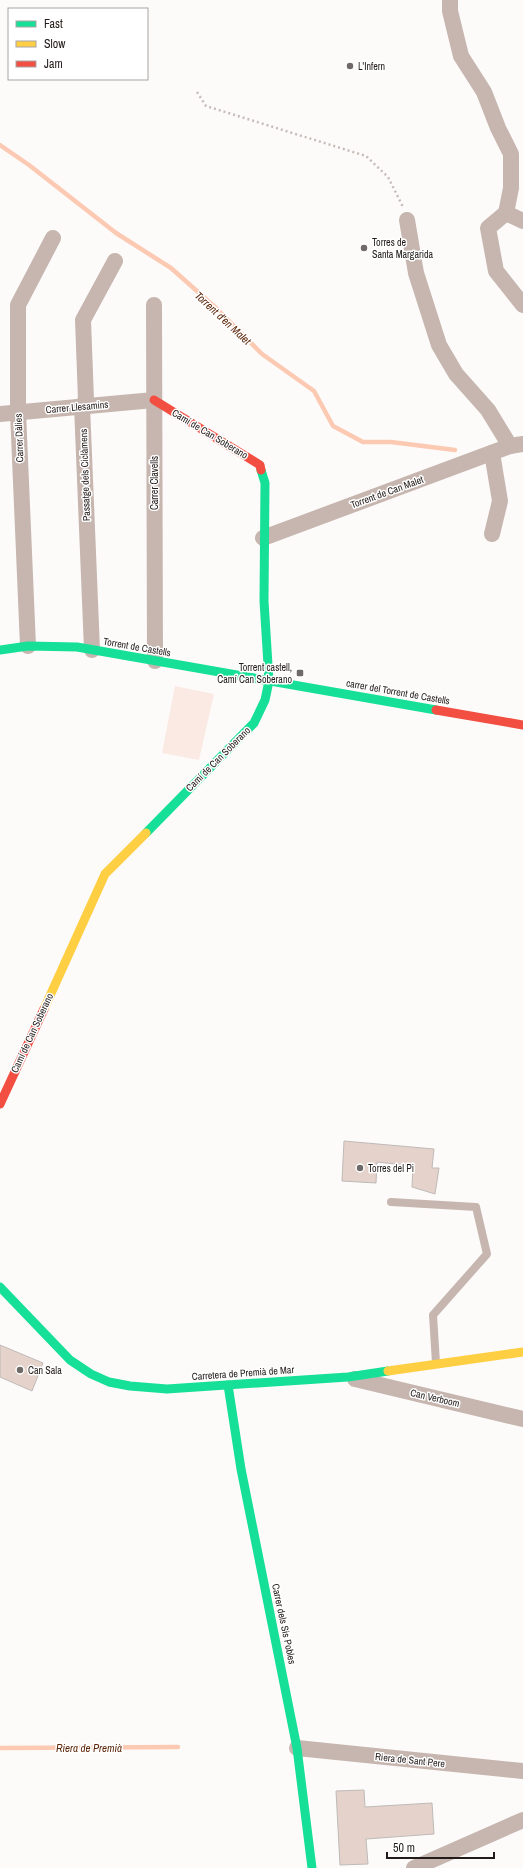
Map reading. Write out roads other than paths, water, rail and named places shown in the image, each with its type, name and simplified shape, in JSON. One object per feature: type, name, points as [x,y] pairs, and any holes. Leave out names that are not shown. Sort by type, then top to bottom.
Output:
[{"type":"street","points":[[450,0],[450,11],[461,56],[484,92],[498,128],[512,154],[511,188],[506,214],[488,228],[496,271],[523,305]]},
{"type":"street","points":[[506,214],[523,221]]},
{"type":"street","points":[[407,220],[416,273],[439,345],[456,374],[488,410],[516,445]]},
{"type":"street","name":"Carrer Dàlies","points":[[28,646],[18,412],[18,305],[53,238]]},
{"type":"street","name":"Passatge dels Ciclàmens","points":[[92,650],[82,406],[86,400],[83,320],[115,261]]},
{"type":"street","name":"Carrer Clavells","points":[[154,305],[155,661]]},
{"type":"street","name":"Carrer Llesamins","points":[[0,414],[154,400]]},
{"type":"street","name":"Camí de Can Soberano","points":[[0,1104],[105,874],[254,723],[265,700],[269,681],[264,601],[263,538],[265,483],[260,465],[154,400]]},
{"type":"street","name":"Torrent de Can Malet","points":[[263,538],[516,445]]},
{"type":"street","points":[[492,453],[500,501],[492,534]]},
{"type":"street","name":"Torrent de Castells","points":[[0,650],[28,646],[77,648],[269,681]]},
{"type":"street","name":"carrer del Torrent de Castells","points":[[269,681],[523,725]]},
{"type":"street","name":"Carretera de Premià de Mar","points":[[0,1287],[70,1360],[91,1374],[109,1382],[130,1386],[167,1389],[348,1377],[436,1366],[523,1352]]},
{"type":"street","name":"Can Verboom","points":[[348,1377],[523,1419]]},
{"type":"street","name":"Carrer dels Sis Pobles","points":[[228,1385],[240,1469],[297,1748],[312,1868]]},
{"type":"street","name":"Riera de Sant Pere","points":[[297,1748],[522,1767]]},
{"type":"street","points":[[414,1868],[523,1820]]},
{"type":"lane","points":[[391,1202],[476,1207],[487,1254],[433,1315],[436,1366]]},
{"type":"waterway","name":"Torrent d'en Malet","points":[[0,145],[29,165],[116,233],[171,268],[216,308],[262,354],[314,391],[333,426],[363,442],[391,442],[455,450]]},
{"type":"waterway","name":"Riera de Premià","points":[[0,1748],[178,1747]]},
{"type":"place","name":"L'Infern","points":[[350,66]]},
{"type":"place","name":"Torres de Santa Margarida","points":[[364,248]]},
{"type":"place","name":"Torrent castell, Camí Can Soberano","points":[[300,673]]},
{"type":"place","name":"Torres del Pi","points":[[360,1168]]},
{"type":"place","name":"Can Sala","points":[[20,1370]]}]
